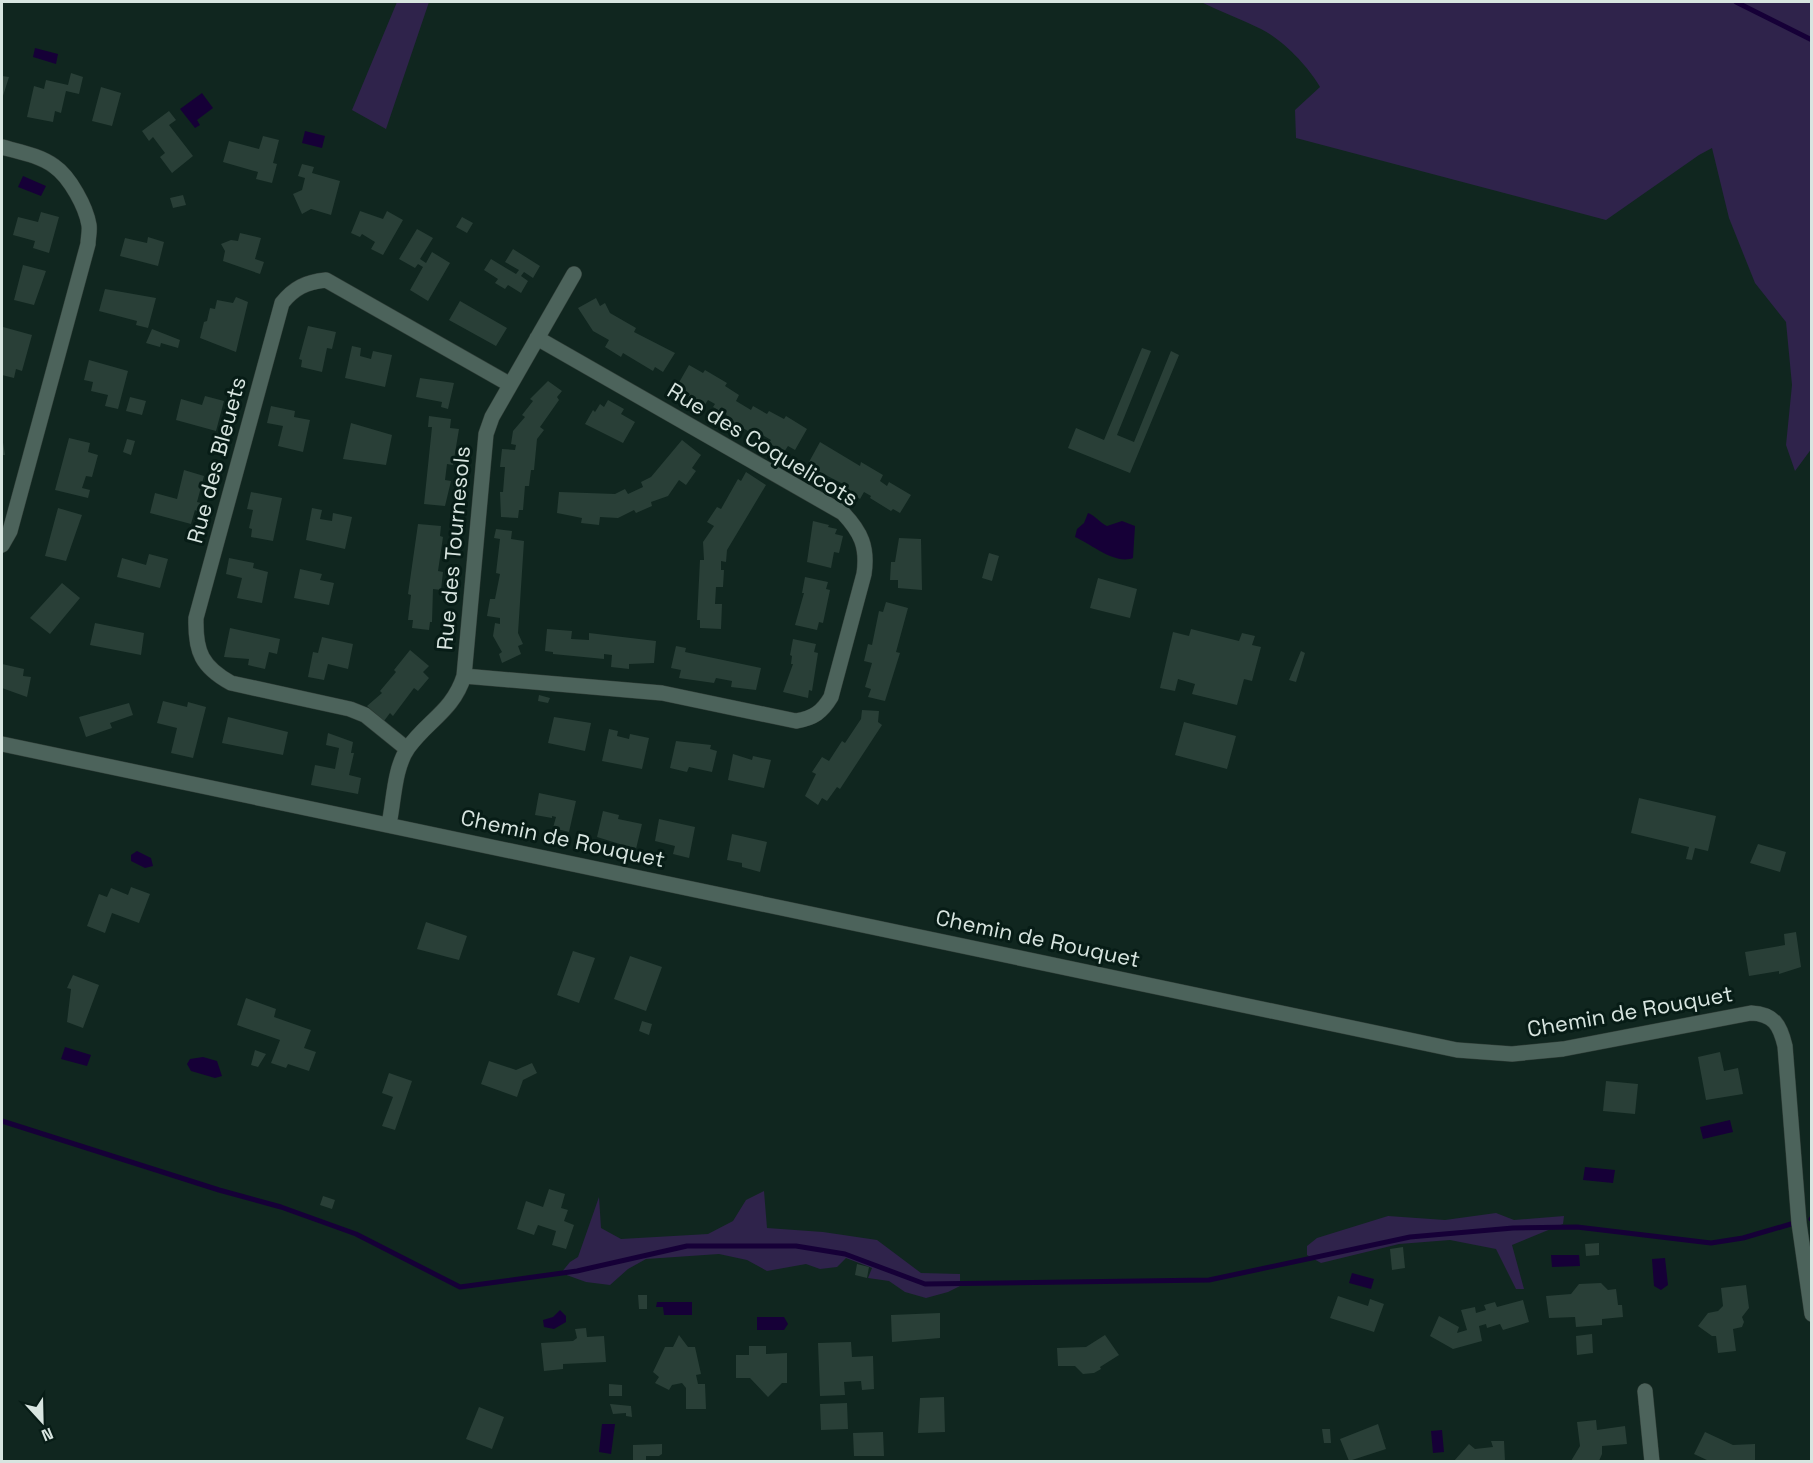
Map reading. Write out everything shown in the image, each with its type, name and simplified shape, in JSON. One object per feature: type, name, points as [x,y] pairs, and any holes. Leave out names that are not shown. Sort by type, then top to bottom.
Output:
[{"type":"street","points":[[2,147],[33,155],[54,166],[67,180],[89,226],[88,244],[25,477],[10,531],[2,545]]},
{"type":"street","name":"Rue des Tournesols","points":[[389,824],[400,767],[407,749],[458,694],[464,676],[486,434],[509,384],[574,274]]},
{"type":"street","name":"Rue des Bleuets","points":[[407,749],[365,715],[350,709],[231,683],[215,674],[203,660],[195,641],[196,618],[282,303],[294,289],[313,281],[326,280],[509,384]]},
{"type":"street","name":"Rue des Coquelicots","points":[[464,676],[662,693],[796,721],[809,719],[823,711],[831,697],[864,574],[866,558],[864,543],[858,530],[843,513],[537,338]]},
{"type":"street","name":"Chemin de Rouquet","points":[[2,744],[1457,1050],[1512,1054],[1563,1049],[1751,1013],[1765,1014],[1774,1019],[1781,1030],[1785,1046],[1799,1223],[1812,1314]]},
{"type":"street","points":[[1645,1391],[1652,1461]]},
{"type":"shaded area","points":[[397,2],[429,2],[386,129],[352,110]]},
{"type":"shaded area","points":[[1201,2],[1811,2],[1812,448],[1795,471],[1786,445],[1792,385],[1786,322],[1755,283],[1729,218],[1712,148],[1606,220],[1296,138],[1295,110],[1320,87],[1315,79],[1302,62],[1278,40],[1254,25]]},
{"type":"shaded area","points":[[35,48],[58,54],[56,64],[33,57]]},
{"type":"shaded area","points":[[202,93],[213,108],[197,120],[200,125],[195,128],[180,109]]},
{"type":"shaded area","points":[[305,131],[325,136],[322,148],[302,143]]},
{"type":"shaded area","points":[[23,176],[46,186],[41,196],[18,187]]},
{"type":"shaded area","points":[[1088,513],[1107,526],[1122,521],[1135,526],[1133,558],[1119,559],[1075,537],[1077,529],[1084,523]]},
{"type":"shaded area","points":[[137,851],[151,858],[153,866],[145,868],[131,861],[131,855]]},
{"type":"shaded area","points":[[65,1047],[91,1055],[87,1066],[61,1059]]},
{"type":"shaded area","points":[[203,1057],[217,1061],[222,1076],[215,1078],[191,1071],[187,1064],[190,1059]]},
{"type":"shaded area","points":[[1730,1120],[1733,1132],[1703,1139],[1700,1127]]},
{"type":"shaded area","points":[[1585,1167],[1615,1170],[1613,1183],[1583,1180]]},
{"type":"shaded area","points":[[764,1191],[767,1228],[823,1232],[877,1240],[921,1273],[960,1274],[960,1286],[926,1298],[905,1292],[889,1281],[868,1278],[872,1268],[846,1258],[837,1267],[820,1269],[806,1264],[767,1271],[747,1260],[719,1254],[646,1259],[628,1269],[610,1285],[586,1282],[561,1273],[570,1262],[578,1257],[599,1197],[601,1228],[621,1239],[708,1234],[733,1221],[746,1200]]},
{"type":"shaded area","points":[[1496,1213],[1514,1220],[1564,1216],[1563,1224],[1512,1245],[1524,1289],[1516,1289],[1496,1249],[1450,1240],[1399,1244],[1321,1263],[1307,1255],[1307,1246],[1317,1238],[1388,1216],[1445,1220]]},
{"type":"shaded area","points":[[1551,1255],[1579,1255],[1580,1266],[1552,1267]]},
{"type":"shaded area","points":[[1665,1258],[1668,1285],[1661,1290],[1654,1286],[1652,1259]]},
{"type":"shaded area","points":[[1352,1273],[1374,1279],[1371,1289],[1349,1283]]},
{"type":"shaded area","points":[[657,1302],[692,1302],[692,1315],[664,1315],[663,1307],[656,1307]]},
{"type":"shaded area","points":[[560,1310],[566,1316],[566,1322],[554,1329],[544,1327],[543,1320],[553,1317]]},
{"type":"shaded area","points":[[757,1317],[784,1317],[788,1324],[784,1330],[757,1330]]},
{"type":"shaded area","points":[[602,1424],[615,1424],[611,1454],[599,1452]]},
{"type":"shaded area","points":[[1442,1430],[1444,1452],[1433,1453],[1431,1431]]},
{"type":"building","points":[[71,73],[83,77],[79,94],[66,91],[61,113],[55,111],[53,122],[27,117],[34,86],[44,89],[46,80],[68,85]]},
{"type":"building","points":[[2,76],[9,77],[2,99]]},
{"type":"building","points":[[101,87],[121,93],[112,126],[92,121]]},
{"type":"building","points":[[169,111],[176,120],[169,125],[193,156],[172,173],[160,157],[165,153],[153,137],[149,141],[142,131]]},
{"type":"building","points":[[263,136],[279,140],[273,163],[277,164],[272,183],[256,179],[258,172],[223,162],[229,141],[259,149]]},
{"type":"building","points":[[302,164],[314,167],[312,173],[340,181],[331,215],[311,209],[302,214],[293,194],[302,190],[305,178],[298,176]]},
{"type":"building","points":[[183,195],[186,205],[173,208],[170,198]]},
{"type":"building","points":[[360,211],[383,219],[387,211],[403,220],[383,255],[371,249],[375,242],[362,234],[360,237],[351,233]]},
{"type":"building","points":[[41,212],[59,217],[49,253],[33,248],[35,241],[13,235],[18,217],[38,222]]},
{"type":"building","points":[[462,217],[473,223],[467,233],[456,227]]},
{"type":"building","points":[[417,229],[433,238],[420,259],[426,263],[432,252],[450,263],[428,301],[410,290],[423,267],[418,264],[415,268],[399,259]]},
{"type":"building","points":[[240,233],[261,238],[255,259],[264,262],[260,274],[223,261],[225,251],[221,244],[231,240],[238,241]]},
{"type":"building","points":[[148,237],[164,242],[158,266],[120,256],[125,238],[147,243]]},
{"type":"building","points":[[513,249],[540,266],[533,278],[524,272],[521,276],[528,281],[521,293],[508,285],[505,289],[495,283],[498,279],[484,270],[491,259],[516,274],[519,270],[505,262]]},
{"type":"building","points":[[23,265],[46,271],[34,305],[14,300]]},
{"type":"building","points":[[105,289],[156,298],[148,328],[136,325],[137,321],[99,311]]},
{"type":"building","points":[[236,297],[248,302],[236,352],[200,338],[210,308],[215,309],[217,300],[233,303]]},
{"type":"building","points":[[596,298],[600,306],[605,303],[610,313],[636,328],[634,332],[675,353],[663,372],[655,367],[653,371],[623,353],[621,357],[605,347],[609,340],[593,331],[578,308]]},
{"type":"building","points":[[460,301],[507,328],[496,346],[449,320]]},
{"type":"building","points":[[308,326],[336,332],[332,349],[327,348],[322,372],[301,367],[302,360],[299,359]]},
{"type":"building","points":[[3,327],[32,335],[22,371],[16,369],[14,378],[2,375]]},
{"type":"building","points":[[152,329],[180,340],[178,348],[161,343],[160,347],[146,343]]},
{"type":"building","points":[[352,346],[361,348],[360,356],[371,359],[373,351],[392,355],[385,387],[345,378]]},
{"type":"building","points":[[1142,348],[1151,351],[1117,435],[1134,442],[1171,351],[1179,355],[1130,473],[1068,448],[1076,428],[1104,440]]},
{"type":"building","points":[[89,360],[128,371],[118,409],[105,406],[108,395],[91,391],[93,382],[84,380]]},
{"type":"building","points":[[689,365],[703,373],[705,370],[727,383],[725,386],[739,395],[736,401],[751,410],[753,406],[767,414],[769,411],[784,419],[786,416],[807,429],[795,450],[788,446],[784,452],[769,443],[771,440],[757,432],[755,435],[725,418],[727,415],[713,407],[715,404],[708,400],[704,406],[688,397],[690,394],[677,386]]},
{"type":"building","points":[[420,378],[454,383],[448,409],[441,407],[442,402],[416,397]]},
{"type":"building","points":[[548,381],[562,391],[557,397],[559,400],[540,427],[544,430],[537,439],[534,470],[531,470],[529,486],[525,486],[523,510],[519,510],[518,518],[501,517],[500,492],[503,492],[505,467],[500,467],[502,449],[515,450],[516,445],[511,444],[513,431],[525,417],[522,415],[533,401],[530,399]]},
{"type":"building","points":[[205,396],[224,401],[216,431],[176,420],[181,399],[202,405]]},
{"type":"building","points":[[130,397],[146,401],[142,415],[126,411]]},
{"type":"building","points":[[608,400],[624,409],[621,414],[635,422],[623,443],[585,424],[593,410],[595,412],[600,404],[604,407]]},
{"type":"building","points":[[271,406],[295,411],[294,417],[310,420],[303,452],[278,446],[283,426],[267,423]]},
{"type":"building","points":[[429,416],[451,419],[450,428],[459,429],[453,465],[447,464],[445,480],[451,481],[445,506],[424,504],[432,427],[428,427]]},
{"type":"building","points":[[351,423],[392,435],[386,465],[343,459]]},
{"type":"building","points":[[2,436],[5,455],[2,455]]},
{"type":"building","points":[[69,438],[90,443],[88,452],[98,455],[92,477],[86,476],[82,488],[90,490],[88,498],[55,490]]},
{"type":"building","points":[[127,439],[135,441],[131,455],[123,452]]},
{"type":"building","points":[[682,440],[701,455],[692,468],[696,471],[686,485],[679,480],[668,496],[651,502],[652,506],[636,513],[634,510],[618,518],[600,517],[599,525],[581,523],[582,518],[557,513],[559,492],[615,494],[625,489],[628,494],[643,487],[641,482],[651,477]]},
{"type":"building","points":[[820,442],[860,466],[861,462],[883,475],[880,481],[887,486],[889,482],[911,495],[900,513],[893,509],[891,511],[864,492],[860,499],[845,490],[847,486],[816,470],[817,467],[809,462]]},
{"type":"building","points":[[184,470],[204,476],[197,502],[201,503],[198,512],[195,510],[191,524],[150,513],[155,493],[177,499]]},
{"type":"building","points":[[746,472],[766,485],[727,550],[726,562],[721,561],[721,570],[724,570],[723,587],[716,587],[715,604],[722,604],[721,629],[700,628],[700,620],[697,620],[700,560],[704,560],[703,542],[714,526],[707,522],[717,507],[721,509],[738,479],[741,481]]},
{"type":"building","points":[[251,492],[282,498],[273,541],[251,537],[252,529],[249,528],[253,510],[247,509]]},
{"type":"building","points":[[58,508],[82,515],[66,561],[45,556]]},
{"type":"building","points":[[312,508],[322,510],[320,519],[332,521],[333,513],[352,517],[345,549],[306,540]]},
{"type":"building","points":[[813,521],[837,529],[835,534],[843,536],[839,553],[834,552],[831,568],[807,562]]},
{"type":"building","points":[[418,524],[441,526],[440,536],[443,537],[438,571],[443,572],[441,590],[433,589],[432,622],[430,622],[429,630],[412,628],[413,620],[408,620],[411,595],[408,594]]},
{"type":"building","points":[[496,529],[512,531],[511,539],[524,541],[518,633],[523,644],[518,646],[521,654],[502,663],[499,654],[502,652],[493,636],[495,623],[500,624],[500,618],[487,616],[490,599],[495,599],[500,574],[496,573],[500,539],[494,538]]},
{"type":"building","points":[[899,538],[921,539],[922,590],[898,588],[898,580],[890,580],[891,562],[895,562]]},
{"type":"building","points":[[989,553],[999,556],[992,581],[982,578]]},
{"type":"building","points":[[149,554],[168,559],[160,588],[117,577],[122,558],[146,565]]},
{"type":"building","points":[[229,558],[254,563],[253,568],[268,572],[262,603],[237,598],[242,578],[226,574]]},
{"type":"building","points":[[300,569],[322,574],[320,580],[334,583],[329,605],[294,598]]},
{"type":"building","points":[[805,577],[828,582],[826,589],[830,590],[823,623],[819,622],[817,630],[795,625],[804,593],[802,593]]},
{"type":"building","points":[[1098,578],[1137,589],[1130,618],[1090,608]]},
{"type":"building","points":[[62,583],[80,598],[50,634],[30,618]]},
{"type":"building","points":[[886,602],[908,608],[896,652],[900,653],[885,701],[868,697],[871,689],[865,687],[872,663],[864,661],[868,644],[872,645],[879,611],[883,612]]},
{"type":"building","points":[[95,623],[144,633],[141,655],[90,645]]},
{"type":"building","points":[[230,628],[280,639],[277,654],[269,652],[265,669],[248,665],[249,659],[224,657]]},
{"type":"building","points":[[547,629],[572,631],[571,639],[589,640],[589,633],[656,641],[654,663],[629,664],[629,669],[611,667],[612,655],[604,654],[604,659],[553,654],[553,652],[545,651]]},
{"type":"building","points":[[1191,629],[1239,641],[1242,633],[1255,636],[1252,645],[1261,647],[1252,681],[1244,679],[1237,705],[1192,694],[1195,684],[1178,679],[1175,691],[1160,688],[1173,632],[1189,636]]},
{"type":"building","points":[[322,637],[353,644],[348,669],[328,664],[324,680],[308,677],[313,652],[318,653]]},
{"type":"building","points":[[793,639],[816,644],[814,652],[818,653],[812,691],[809,690],[808,698],[783,692],[793,664],[791,664],[792,656],[790,655]]},
{"type":"building","points":[[676,646],[686,648],[685,652],[761,668],[756,690],[731,687],[732,681],[716,678],[714,683],[679,678],[681,670],[671,668]]},
{"type":"building","points":[[410,650],[429,666],[423,672],[429,678],[418,691],[414,688],[393,716],[390,713],[384,721],[367,706],[382,693],[380,691]]},
{"type":"building","points":[[1301,651],[1305,653],[1296,682],[1289,680]]},
{"type":"building","points":[[2,664],[24,669],[23,676],[31,677],[27,697],[2,688]]},
{"type":"building","points":[[539,695],[550,698],[548,703],[538,701]]},
{"type":"building","points":[[163,701],[187,707],[188,702],[206,707],[193,758],[171,753],[177,728],[157,723]]},
{"type":"building","points":[[129,703],[133,715],[110,723],[112,728],[86,737],[79,717]]},
{"type":"building","points":[[862,710],[879,711],[878,722],[882,725],[840,789],[837,787],[827,801],[822,798],[818,805],[805,796],[816,774],[812,772],[822,757],[829,761],[842,741],[845,743],[861,719]]},
{"type":"building","points":[[228,717],[288,732],[283,755],[222,743]]},
{"type":"building","points":[[554,717],[591,723],[585,751],[548,743]]},
{"type":"building","points":[[1184,722],[1236,736],[1227,769],[1175,755]]},
{"type":"building","points":[[609,729],[618,731],[617,736],[629,739],[630,734],[649,738],[642,769],[602,761]]},
{"type":"building","points":[[328,733],[353,742],[351,753],[354,753],[349,775],[361,778],[358,794],[311,785],[315,765],[335,769],[339,748],[326,745]]},
{"type":"building","points":[[676,741],[711,745],[710,749],[717,751],[712,772],[689,767],[687,772],[670,768]]},
{"type":"building","points":[[733,754],[752,760],[753,756],[771,760],[764,788],[728,780]]},
{"type":"building","points":[[539,793],[576,801],[569,832],[553,828],[556,817],[535,815]]},
{"type":"building","points":[[1639,798],[1716,816],[1708,851],[1695,848],[1692,860],[1686,859],[1689,847],[1631,833]]},
{"type":"building","points":[[603,811],[619,815],[618,819],[642,824],[636,849],[597,837]]},
{"type":"building","points":[[659,819],[695,827],[689,858],[673,854],[675,846],[655,841]]},
{"type":"building","points":[[732,834],[767,842],[760,872],[742,867],[742,863],[727,860]]},
{"type":"building","points":[[1758,844],[1786,852],[1780,872],[1750,863]]},
{"type":"building","points":[[131,887],[150,894],[139,923],[112,913],[105,933],[87,926],[99,894],[107,897],[111,888],[128,895]]},
{"type":"building","points":[[426,922],[467,936],[459,960],[417,949]]},
{"type":"building","points":[[1796,932],[1801,967],[1779,974],[1779,971],[1749,976],[1745,952],[1785,945],[1784,934]]},
{"type":"building","points":[[573,951],[595,958],[579,1003],[557,995]]},
{"type":"building","points":[[630,956],[662,967],[646,1011],[614,999]]},
{"type":"building","points":[[73,975],[99,985],[83,1028],[67,1022],[71,989],[67,988]]},
{"type":"building","points":[[246,998],[276,1009],[274,1017],[311,1030],[304,1048],[316,1052],[309,1071],[288,1064],[286,1068],[271,1063],[280,1040],[237,1025]]},
{"type":"building","points":[[642,1021],[652,1024],[649,1035],[639,1031]]},
{"type":"building","points":[[255,1050],[266,1054],[258,1067],[251,1065]]},
{"type":"building","points":[[1720,1052],[1724,1071],[1738,1068],[1743,1094],[1706,1100],[1698,1057]]},
{"type":"building","points":[[489,1061],[516,1070],[532,1063],[537,1073],[523,1080],[517,1097],[481,1084]]},
{"type":"building","points":[[389,1073],[412,1081],[395,1130],[382,1126],[393,1097],[382,1093]]},
{"type":"building","points":[[1606,1081],[1638,1084],[1635,1114],[1603,1111]]},
{"type":"building","points":[[549,1189],[565,1194],[561,1208],[568,1210],[564,1221],[574,1225],[566,1249],[552,1245],[556,1231],[538,1225],[534,1235],[517,1229],[526,1201],[543,1207]]},
{"type":"building","points":[[323,1196],[335,1200],[332,1209],[320,1205]]},
{"type":"building","points":[[1599,1243],[1599,1255],[1586,1256],[1585,1244]]},
{"type":"building","points":[[1403,1247],[1405,1268],[1392,1270],[1390,1249]]},
{"type":"building","points":[[857,1264],[869,1267],[867,1278],[855,1275]]},
{"type":"building","points":[[1601,1283],[1608,1290],[1616,1289],[1618,1305],[1622,1305],[1623,1317],[1602,1319],[1602,1325],[1576,1327],[1575,1317],[1549,1318],[1546,1296],[1571,1294],[1579,1284]]},
{"type":"building","points":[[1746,1285],[1749,1308],[1742,1317],[1744,1322],[1742,1327],[1733,1329],[1736,1351],[1718,1353],[1716,1336],[1712,1336],[1698,1326],[1708,1313],[1718,1311],[1723,1306],[1721,1288]]},
{"type":"building","points":[[638,1295],[647,1295],[647,1309],[639,1309]]},
{"type":"building","points":[[1338,1296],[1368,1306],[1370,1299],[1384,1304],[1374,1332],[1330,1318]]},
{"type":"building","points":[[1523,1300],[1529,1322],[1503,1330],[1500,1324],[1487,1328],[1486,1324],[1479,1326],[1482,1341],[1453,1349],[1430,1336],[1439,1316],[1459,1327],[1457,1333],[1467,1330],[1461,1310],[1475,1307],[1476,1313],[1486,1310],[1484,1305],[1495,1302],[1497,1307]]},
{"type":"building","points":[[940,1313],[940,1338],[892,1342],[891,1315]]},
{"type":"building","points":[[586,1328],[587,1337],[604,1336],[606,1362],[563,1364],[563,1369],[544,1371],[541,1343],[573,1341],[577,1338],[575,1329]]},
{"type":"building","points":[[1592,1334],[1593,1353],[1577,1355],[1576,1336]]},
{"type":"building","points":[[679,1335],[688,1347],[695,1347],[701,1374],[696,1375],[698,1384],[705,1384],[706,1409],[686,1409],[686,1388],[682,1383],[672,1385],[669,1390],[655,1383],[659,1377],[653,1372],[665,1347],[673,1347]]},
{"type":"building","points":[[1105,1335],[1119,1355],[1100,1367],[1101,1369],[1094,1373],[1083,1374],[1075,1366],[1058,1366],[1057,1348],[1086,1347]]},
{"type":"building","points":[[851,1342],[852,1357],[873,1356],[874,1389],[862,1390],[861,1381],[844,1382],[845,1395],[820,1396],[818,1343]]},
{"type":"building","points":[[749,1346],[766,1346],[766,1354],[787,1353],[787,1383],[782,1383],[768,1397],[750,1378],[736,1378],[736,1355],[749,1355]]},
{"type":"building","points":[[609,1384],[622,1385],[622,1396],[609,1396]]},
{"type":"building","points":[[944,1397],[945,1432],[918,1433],[920,1398]]},
{"type":"building","points":[[847,1403],[848,1429],[821,1430],[820,1404]]},
{"type":"building","points":[[610,1404],[631,1406],[632,1417],[626,1416],[626,1413],[613,1414]]},
{"type":"building","points":[[479,1407],[504,1417],[492,1449],[466,1439]]},
{"type":"building","points":[[1596,1420],[1597,1430],[1625,1426],[1627,1444],[1602,1446],[1599,1461],[1571,1461],[1580,1446],[1577,1422]]},
{"type":"building","points":[[1378,1424],[1386,1449],[1349,1461],[1340,1439]]},
{"type":"building","points":[[1322,1429],[1330,1429],[1331,1443],[1324,1443]]},
{"type":"building","points":[[883,1432],[884,1456],[854,1456],[853,1433]]},
{"type":"building","points":[[1705,1432],[1733,1445],[1755,1444],[1755,1461],[1709,1461],[1694,1454]]},
{"type":"building","points":[[1491,1441],[1504,1441],[1505,1461],[1454,1461],[1469,1444],[1475,1449],[1493,1447]]},
{"type":"building","points":[[662,1444],[662,1454],[659,1456],[646,1456],[646,1461],[633,1461],[633,1445]]},
{"type":"waterway","points":[[1736,2],[1812,40]]},
{"type":"waterway","points":[[2,1121],[219,1190],[281,1207],[356,1234],[460,1287],[577,1271],[687,1246],[796,1246],[845,1254],[925,1284],[1209,1280],[1410,1237],[1513,1228],[1577,1227],[1711,1243],[1743,1238],[1791,1224]]}]
